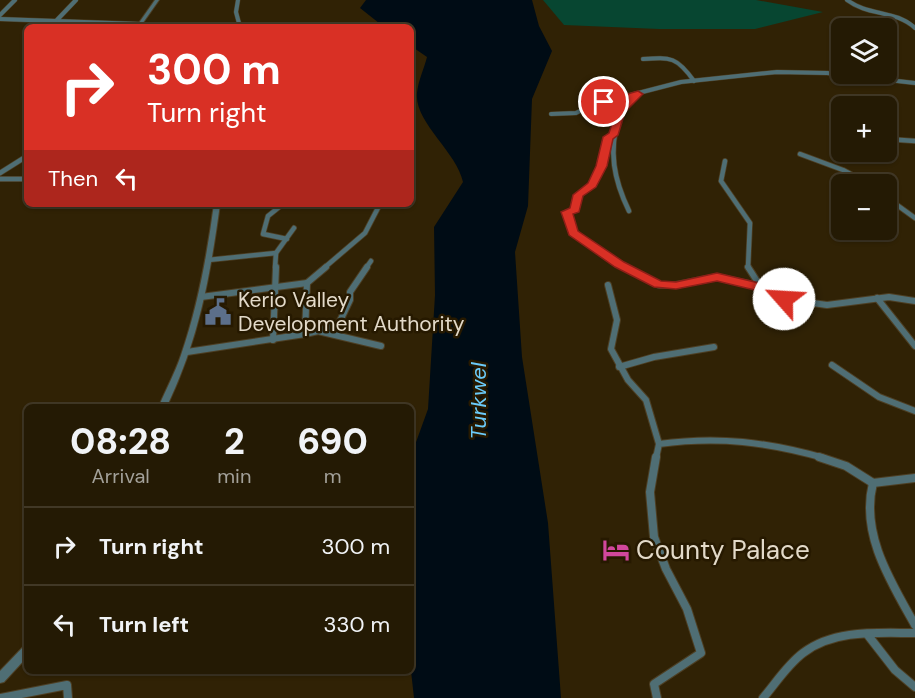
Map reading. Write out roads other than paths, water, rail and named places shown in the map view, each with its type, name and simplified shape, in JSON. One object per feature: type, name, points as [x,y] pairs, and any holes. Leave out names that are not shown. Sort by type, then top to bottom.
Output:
[{"type":"street","points":[[0,17],[15,0]]},
{"type":"street","points":[[56,21],[76,0]]},
{"type":"street","points":[[140,24],[157,0]]},
{"type":"street","points":[[238,0],[236,12],[239,24]]},
{"type":"street","points":[[847,0],[858,8],[907,21],[915,28]]},
{"type":"street","points":[[0,17],[104,24]]},
{"type":"street","points":[[643,59],[670,57],[684,67],[694,81]]},
{"type":"street","points":[[551,114],[576,113],[592,105],[694,81],[777,72],[805,72],[915,83]]},
{"type":"street","points":[[629,211],[615,182],[613,135],[621,111],[638,94]]},
{"type":"street","points":[[613,135],[608,137],[601,166],[592,185],[578,195],[575,210],[567,212],[573,232],[620,265],[658,285],[676,285],[717,277],[767,288],[784,299],[827,305],[877,298],[902,297],[915,301]]},
{"type":"street","points":[[897,140],[915,141]]},
{"type":"street","points":[[800,154],[850,174]]},
{"type":"street","points":[[0,172],[24,158]]},
{"type":"street","points":[[725,161],[721,181],[750,223],[748,240],[751,253],[747,259],[749,272],[757,281],[754,285]]},
{"type":"street","points":[[0,179],[24,179]]},
{"type":"street","points":[[897,205],[915,218]]},
{"type":"street","points":[[164,404],[187,352],[201,297],[217,207]]},
{"type":"street","points":[[279,207],[268,216],[262,234],[287,239]]},
{"type":"street","points":[[201,297],[307,283],[365,233],[378,207]]},
{"type":"street","points":[[273,340],[276,253],[294,228]]},
{"type":"street","points":[[208,260],[276,253]]},
{"type":"street","points":[[187,352],[305,334],[339,323],[350,300],[350,292],[371,261]]},
{"type":"street","points":[[305,334],[307,283]]},
{"type":"street","points":[[608,285],[617,320],[611,349],[619,367],[646,400],[659,444],[649,481],[651,524],[665,568],[688,610],[691,629],[701,653],[683,668],[664,675],[654,684],[657,698]]},
{"type":"street","points":[[877,298],[915,346]]},
{"type":"street","points":[[318,331],[381,346]]},
{"type":"street","points":[[619,367],[654,357],[714,347]]},
{"type":"street","points":[[832,365],[879,397],[915,411]]},
{"type":"street","points":[[659,444],[728,439],[800,452],[858,471],[873,483],[915,478]]},
{"type":"street","points":[[873,483],[867,496],[872,531],[886,570],[915,625]]},
{"type":"street","points":[[763,698],[805,652],[835,639],[867,633],[915,633]]},
{"type":"street","points":[[867,633],[880,654],[915,687]]},
{"type":"street","points":[[0,678],[24,653]]},
{"type":"street","points":[[1,698],[67,686],[68,698]]},
{"type":"water","name":"Turkwel","points":[[366,0],[532,0],[539,26],[552,51],[532,99],[528,206],[515,252],[522,357],[548,523],[561,698],[414,698],[411,674],[414,674],[414,448],[428,409],[435,295],[434,227],[463,182],[453,160],[422,115],[418,104],[417,93],[427,57],[414,48],[414,24],[380,24],[360,8]]},
{"type":"place","name":"Kerio Valley Development Authority","points":[[218,312]]},
{"type":"place","name":"County Palace","points":[[616,550]]}]
